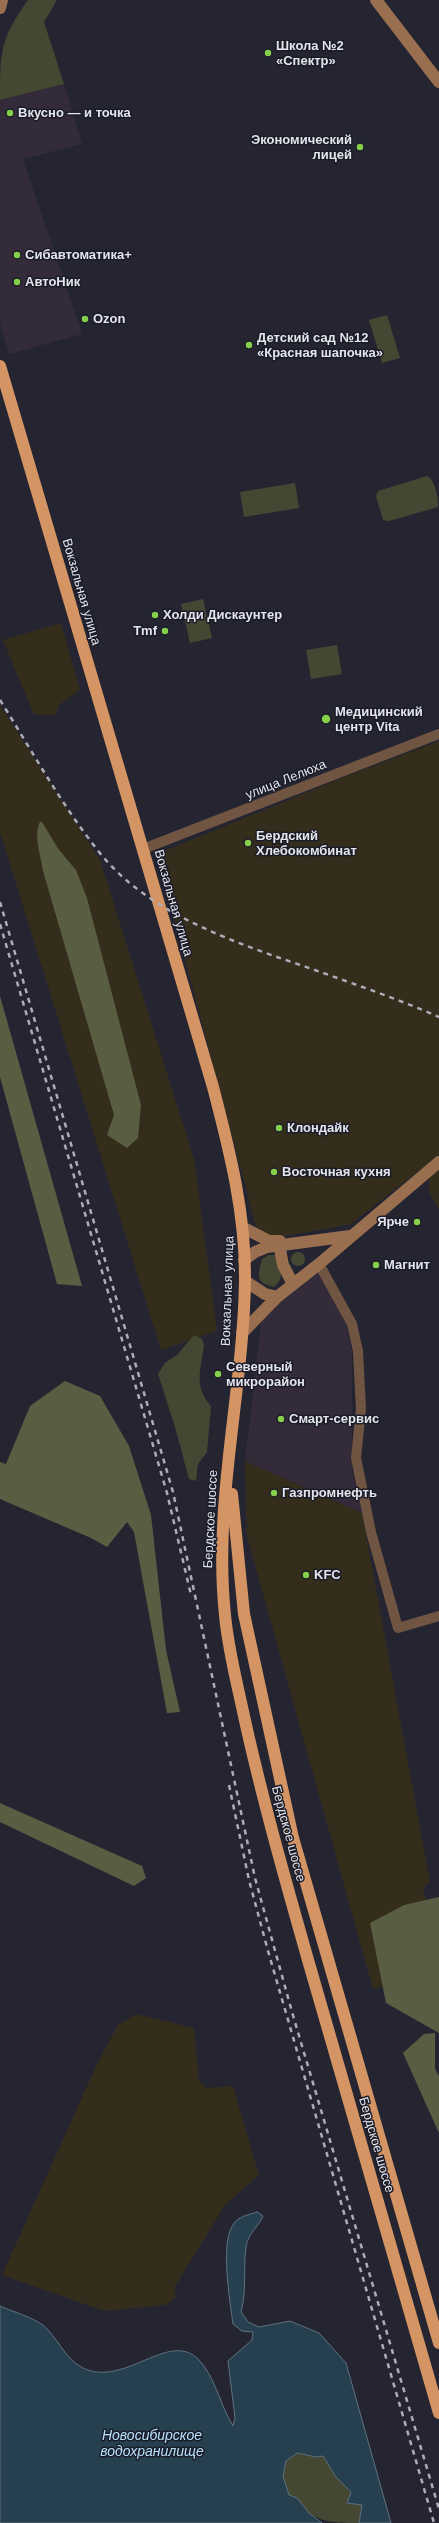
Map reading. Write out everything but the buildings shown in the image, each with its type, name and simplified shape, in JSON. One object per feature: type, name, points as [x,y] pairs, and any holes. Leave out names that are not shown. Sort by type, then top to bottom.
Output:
[{"type":"highway","name":"Вокзальная улица","points":[[0,366],[229,1146],[244,1228],[245,1281],[242,1333],[229,1459]]},
{"type":"highway","name":"Бердское шоссе","points":[[229,1459],[244,1614],[293,1838],[439,2343]]},
{"type":"highway","name":"Бердское шоссе","points":[[229,1459],[222,1538],[222,1578],[225,1617],[251,1746],[292,1904],[439,2413]]},
{"type":"main road","points":[[376,0],[439,82]]},
{"type":"main road","points":[[0,8],[1,1]]},
{"type":"main road","points":[[242,1333],[277,1297],[319,1264],[350,1236],[439,1162]]},
{"type":"main road","points":[[244,1228],[269,1241],[303,1242]]},
{"type":"main road","points":[[244,1260],[255,1252],[279,1244],[350,1236]]},
{"type":"main road","points":[[279,1244],[284,1265],[293,1284]]},
{"type":"main road","points":[[245,1281],[265,1294],[277,1297]]},
{"type":"street","name":"улица Лелюха","points":[[142,849],[439,734]]},
{"type":"street","points":[[319,1264],[352,1324],[358,1351],[361,1408],[356,1458],[371,1532],[398,1628],[439,1616]]},
{"type":"shaded area","points":[[64,84],[82,144],[23,159],[82,334],[9,354],[0,323],[0,100]]},
{"type":"shaded area","points":[[61,623],[80,690],[59,705],[56,715],[34,715],[3,640]]},
{"type":"shaded area","points":[[0,705],[100,860],[194,1159],[217,1331],[161,1350],[0,832]]},
{"type":"shaded area","points":[[439,741],[439,1155],[351,1224],[260,1241],[157,854],[344,777]]},
{"type":"shaded area","points":[[439,1166],[439,1210],[429,1192],[429,1173]]},
{"type":"shaded area","points":[[318,1269],[347,1327],[352,1353],[352,1469],[362,1513],[245,1461],[262,1316]]},
{"type":"shaded area","points":[[245,1461],[362,1513],[430,1882],[423,1888],[439,1950],[439,1970],[373,1989],[247,1536]]},
{"type":"shaded area","points":[[136,2014],[194,2028],[199,2080],[206,2088],[233,2086],[259,2175],[225,2205],[174,2288],[176,2297],[166,2305],[104,2311],[2,2275],[97,2064],[118,2025]]},
{"type":"green space","points":[[28,0],[57,0],[44,22],[64,84],[0,100],[1,58],[7,36],[12,25]]},
{"type":"green space","points":[[387,315],[400,358],[382,363],[369,320]]},
{"type":"green space","points":[[427,476],[434,485],[438,499],[438,507],[389,521],[383,520],[376,496],[378,491]]},
{"type":"green space","points":[[295,483],[299,508],[244,517],[240,492]]},
{"type":"green space","points":[[203,599],[212,638],[190,643],[181,604]]},
{"type":"green space","points":[[337,645],[342,674],[311,679],[306,650]]},
{"type":"green space","points":[[40,822],[42,822],[59,850],[76,870],[87,898],[141,1105],[138,1138],[127,1148],[107,1135],[114,1115],[43,871],[37,839]]},
{"type":"green space","points":[[0,996],[82,1286],[57,1284],[0,1077]]},
{"type":"green space","points":[[295,1252],[301,1252],[305,1256],[305,1262],[301,1266],[295,1266],[291,1262],[291,1256]]},
{"type":"green space","points":[[269,1255],[275,1255],[281,1272],[280,1280],[274,1287],[264,1283],[259,1278],[262,1259]]},
{"type":"green space","points":[[194,1335],[202,1339],[204,1345],[200,1370],[200,1385],[205,1399],[211,1406],[207,1452],[198,1464],[196,1481],[189,1479],[175,1427],[158,1374],[165,1363],[177,1355]]},
{"type":"green space","points":[[65,1381],[100,1396],[129,1446],[151,1515],[166,1650],[180,1712],[167,1713],[134,1532],[127,1522],[107,1547],[91,1538],[0,1499],[0,1462],[6,1464],[30,1406]]},
{"type":"green space","points":[[0,1803],[142,1866],[146,1878],[134,1886],[0,1822]]},
{"type":"green space","points":[[439,1897],[439,2033],[386,2003],[370,1923],[404,1905]]},
{"type":"green space","points":[[435,2033],[435,2069],[439,2076],[439,2133],[403,2053],[424,2034]]},
{"type":"green space","points":[[297,2453],[316,2457],[323,2456],[336,2477],[362,2505],[359,2523],[338,2522],[313,2516],[298,2500],[289,2495],[283,2476],[286,2461]]},
{"type":"water","name":"Новосибирское водохранилище","points":[[257,2212],[263,2216],[259,2224],[251,2233],[247,2242],[244,2296],[241,2312],[248,2322],[259,2327],[290,2321],[319,2333],[346,2363],[391,2523],[359,2523],[362,2505],[347,2503],[351,2492],[336,2477],[323,2456],[316,2457],[297,2453],[286,2461],[283,2476],[289,2495],[297,2498],[309,2513],[322,2523],[0,2523],[0,2306],[29,2317],[44,2326],[71,2359],[83,2368],[99,2372],[114,2371],[160,2354],[174,2351],[186,2352],[198,2359],[204,2366],[233,2426],[235,2418],[228,2361],[252,2340],[253,2332],[242,2331],[233,2324],[228,2287],[226,2258],[227,2245],[229,2233],[235,2222],[244,2216]]},
{"type":"railway","points":[[0,700],[59,796],[85,834],[99,852],[120,874],[143,893],[169,910],[226,938],[376,992],[439,1017]]},
{"type":"railway","points":[[0,902],[173,1492],[255,1878],[292,2012],[439,2509]]},
{"type":"railway","points":[[0,924],[167,1493],[191,1595]]},
{"type":"railway","points":[[229,1785],[249,1880],[268,1951],[434,2523]]},
{"type":"place","name":"Школа №2 «Спектр»","points":[[268,53]]},
{"type":"place","name":"Вкусно — и точка","points":[[10,113]]},
{"type":"place","name":"Экономический лицей","points":[[360,147]]},
{"type":"place","name":"Сибавтоматика+","points":[[17,255]]},
{"type":"place","name":"АвтоНик","points":[[17,282]]},
{"type":"place","name":"Ozon","points":[[85,319]]},
{"type":"place","name":"Детский сад №12 «Красная шапочка»","points":[[249,345]]},
{"type":"place","name":"Холди Дискаунтер","points":[[155,615]]},
{"type":"place","name":"Tmf","points":[[165,631]]},
{"type":"place","name":"Медицинский центр Vita","points":[[326,719]]},
{"type":"place","name":"Бердский Хлебокомбинат","points":[[248,843]]},
{"type":"place","name":"Клондайк","points":[[279,1128]]},
{"type":"place","name":"Восточная кухня","points":[[274,1172]]},
{"type":"place","name":"Ярче","points":[[417,1222]]},
{"type":"place","name":"Магнит","points":[[376,1265]]},
{"type":"place","name":"Северный микрорайон","points":[[218,1374]]},
{"type":"place","name":"Смарт-сервис","points":[[281,1419]]},
{"type":"place","name":"Газпромнефть","points":[[274,1493]]},
{"type":"place","name":"KFC","points":[[306,1575]]}]
